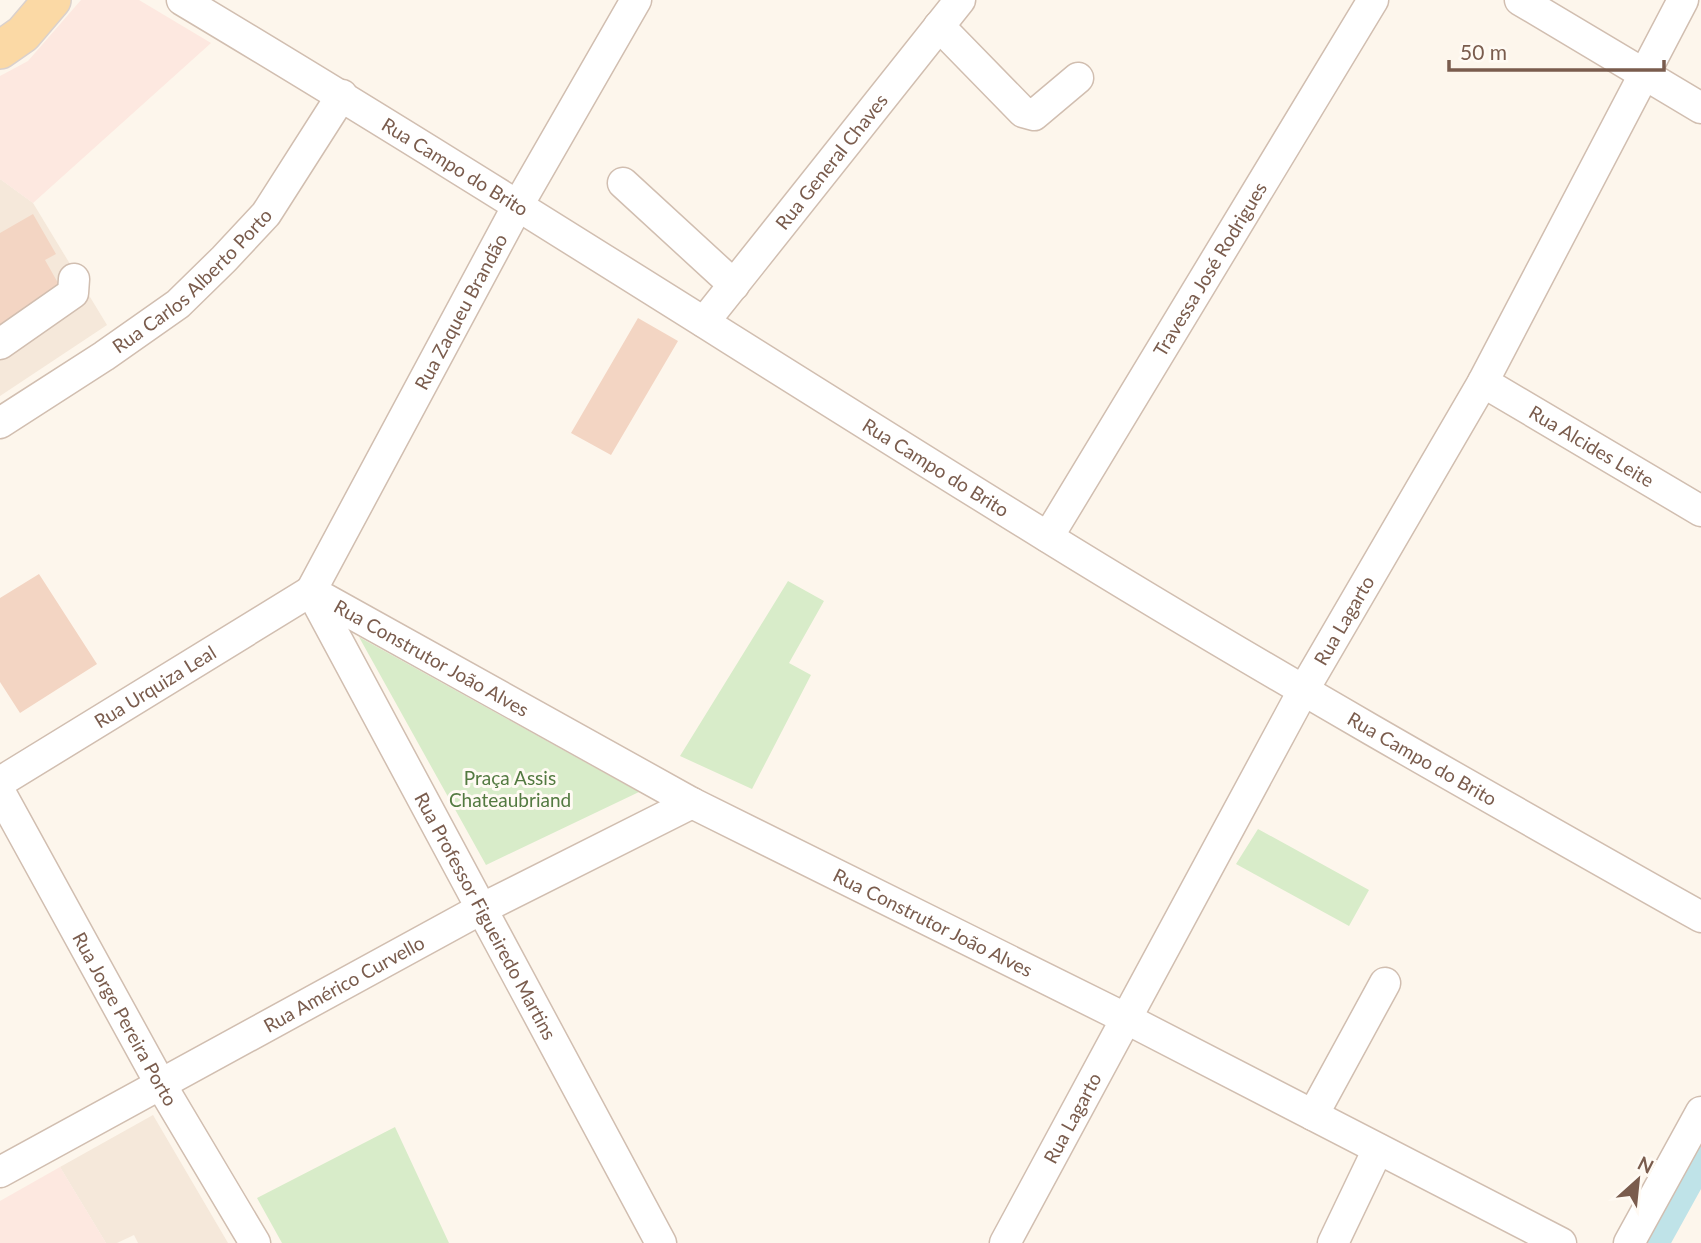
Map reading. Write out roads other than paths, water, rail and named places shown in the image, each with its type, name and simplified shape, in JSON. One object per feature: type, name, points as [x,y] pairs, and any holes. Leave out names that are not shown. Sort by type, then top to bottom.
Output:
[{"type":"main road","points":[[0,50],[23,34],[52,0]]},
{"type":"street","name":"Rua Campo do Brito","points":[[182,0],[342,96],[1048,537],[1303,691],[1701,917]]},
{"type":"street","name":"Rua Zaqueu Brandão","points":[[311,591],[517,207],[636,0]]},
{"type":"street","name":"Rua General Chaves","points":[[704,322],[960,0]]},
{"type":"street","name":"Travessa José Rodrigues","points":[[1048,537],[1373,0]]},
{"type":"street","points":[[1520,0],[1701,108]]},
{"type":"street","name":"Rua Lagarto","points":[[1005,1243],[1303,691],[1483,382],[1683,0]]},
{"type":"street","points":[[939,26],[1023,112],[1034,115],[1078,78]]},
{"type":"street","name":"Rua Carlos Alberto Porto","points":[[0,423],[104,356],[178,304],[266,214],[342,96]]},
{"type":"street","points":[[624,183],[734,285]]},
{"type":"street","points":[[0,344],[73,293],[74,279]]},
{"type":"street","name":"Rua Alcides Leite","points":[[1483,382],[1701,511]]},
{"type":"street","name":"Rua Urquiza Leal","points":[[0,782],[311,591]]},
{"type":"street","name":"Rua Construtor João Alves","points":[[311,591],[692,803],[1125,1018],[1561,1243]]},
{"type":"street","name":"Rua Professor Figueiredo Martins","points":[[311,591],[661,1243]]},
{"type":"street","name":"Rua Jorge Pereira Porto","points":[[0,792],[161,1085],[255,1243]]},
{"type":"street","name":"Rua Américo Curvello","points":[[0,1172],[481,909],[692,803]]},
{"type":"street","points":[[1313,1115],[1385,983]]},
{"type":"street","points":[[1629,1243],[1701,1112]]},
{"type":"street","points":[[1333,1243],[1378,1149]]},
{"type":"waterway","points":[[1654,1243],[1701,1158]]},
{"type":"park label","name":"Praça Assis Chateaubriand","points":[[510,789]]}]
